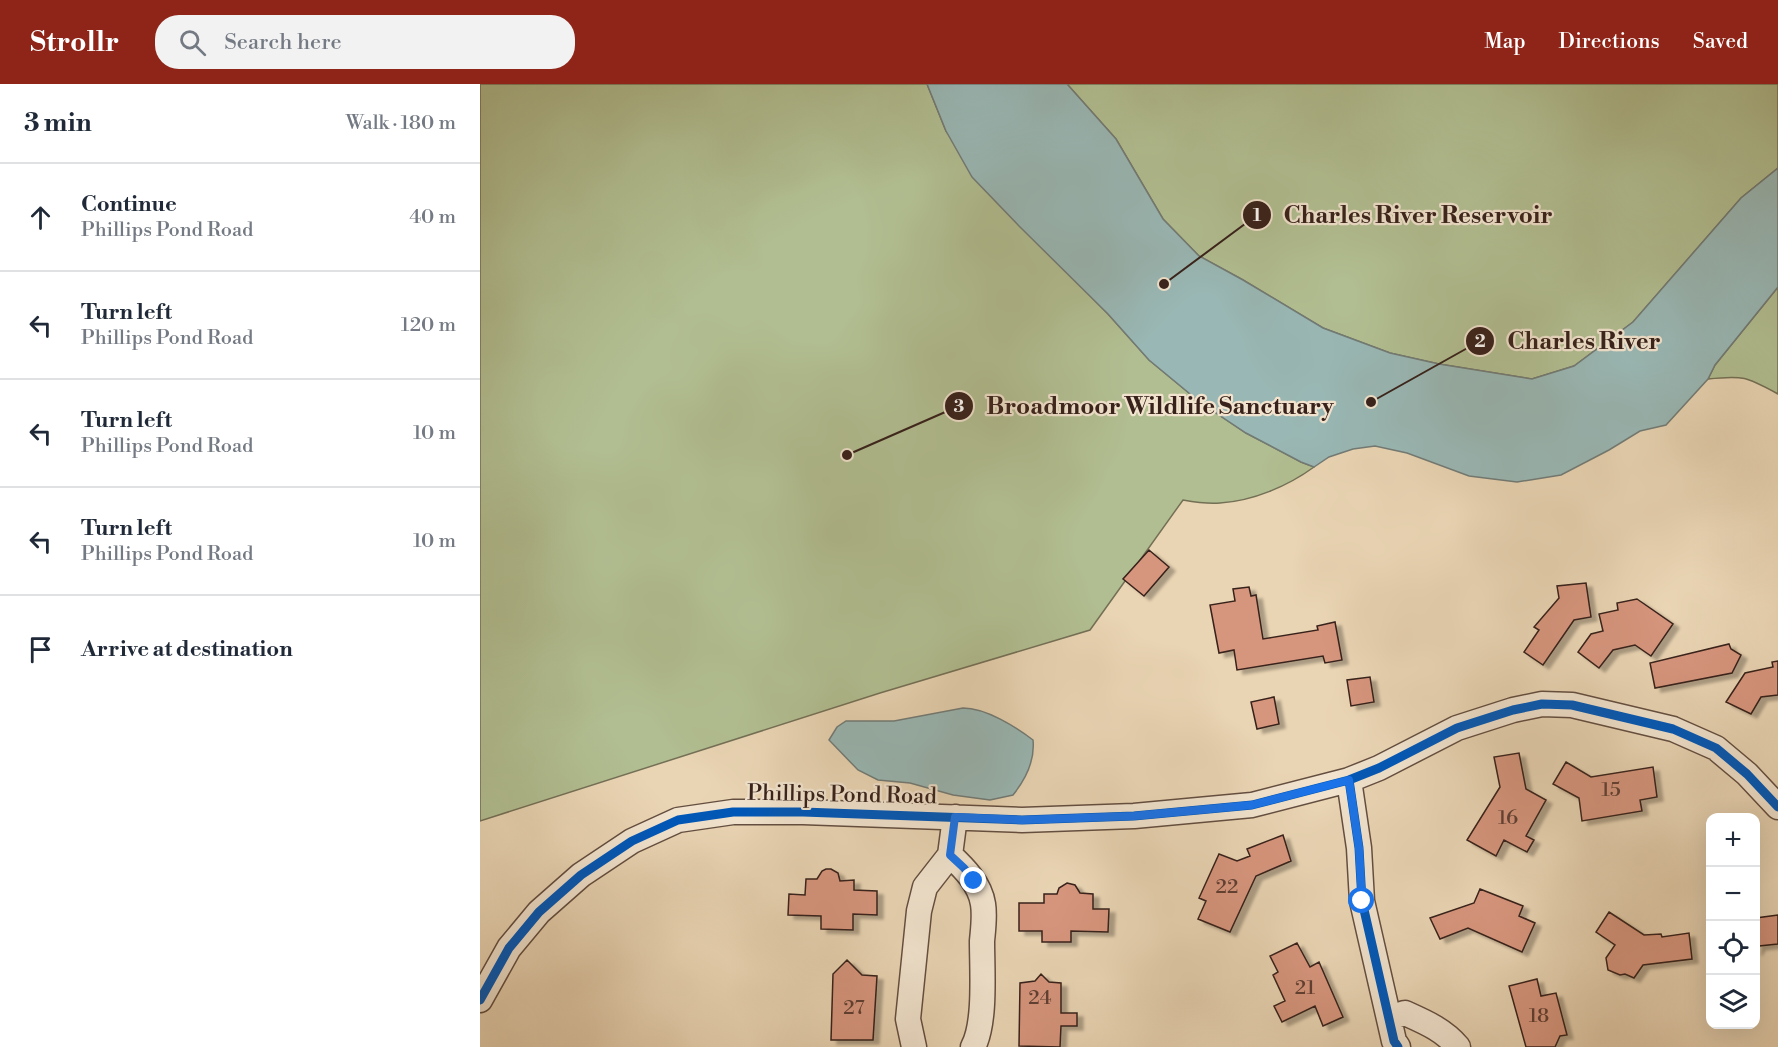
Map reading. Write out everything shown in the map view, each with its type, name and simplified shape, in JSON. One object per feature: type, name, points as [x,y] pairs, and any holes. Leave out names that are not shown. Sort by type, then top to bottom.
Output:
[{"type":"street","name":"Phillips Pond Road","points":[[480,1000],[509,948],[539,912],[581,875],[632,841],[678,820],[733,812],[803,812],[1022,820],[1134,816],[1252,805],[1349,780],[1379,768],[1457,729],[1513,710],[1542,704],[1572,705],[1673,729],[1716,748],[1747,774],[1778,807]]},
{"type":"street","points":[[1349,780],[1359,848],[1362,901],[1394,1041],[1398,1047]]},
{"type":"street","name":"Phillips Pond Road","points":[[950,855],[955,817]]},
{"type":"street","points":[[914,1047],[908,1019],[919,911],[925,887],[950,855],[974,881],[983,903],[981,1018],[973,1047]]},
{"type":"street","points":[[1389,1018],[1405,1013],[1450,1037],[1458,1047]]},
{"type":"green space","points":[[480,84],[927,84],[946,131],[1065,270],[1149,360],[1201,403],[1246,433],[1314,467],[1282,486],[1257,496],[1232,502],[1215,503],[1183,500],[1090,630],[880,693],[480,821]]},
{"type":"green space","points":[[1067,84],[1778,84],[1778,168],[1741,198],[1633,322],[1574,366],[1532,379],[1439,364],[1390,353],[1323,328],[1199,256],[1163,219],[1116,139]]},
{"type":"green space","points":[[1778,287],[1778,394],[1745,379],[1730,377],[1708,379],[1715,365]]},
{"type":"water","points":[[927,84],[1067,84],[1116,139],[1163,219],[1199,256],[1323,328],[1390,353],[1439,364],[1532,379],[1574,366],[1633,322],[1741,198],[1778,168],[1778,287],[1715,365],[1708,379],[1666,425],[1640,431],[1561,475],[1517,482],[1469,476],[1407,453],[1375,446],[1353,449],[1329,457],[1314,467],[1246,433],[1201,403],[1149,360],[1108,314],[972,177],[946,131]]},
{"type":"water","points":[[963,708],[991,715],[1033,740],[1028,769],[1013,795],[990,800],[953,795],[910,783],[878,780],[858,770],[829,740],[837,727],[846,721],[894,721]]},
{"type":"building","points":[[1149,550],[1169,567],[1144,596],[1123,579]]},
{"type":"building","points":[[1586,583],[1591,617],[1574,620],[1543,665],[1524,652],[1539,630],[1534,627],[1559,598],[1557,586]]},
{"type":"building","points":[[1249,587],[1251,596],[1256,595],[1263,639],[1318,630],[1317,626],[1335,622],[1342,660],[1325,663],[1323,656],[1237,670],[1234,650],[1219,653],[1210,605],[1235,601],[1233,589]]},
{"type":"building","points":[[1637,599],[1673,624],[1651,656],[1635,645],[1613,650],[1599,668],[1578,652],[1591,634],[1603,631],[1599,614],[1618,610],[1617,603]]},
{"type":"building","points":[[1729,644],[1731,649],[1741,655],[1732,673],[1655,688],[1650,663]]},
{"type":"building","points":[[1778,661],[1778,695],[1761,697],[1751,714],[1726,702],[1745,673],[1773,667],[1772,662]]},
{"type":"building","points":[[1370,677],[1374,702],[1351,706],[1347,680]]},
{"type":"building","points":[[1274,697],[1279,724],[1257,729],[1251,702]]},
{"type":"building","points":[[1519,753],[1526,789],[1546,800],[1526,836],[1534,840],[1527,852],[1504,840],[1496,856],[1467,840],[1500,787],[1494,757]]},
{"type":"building","points":[[1566,762],[1591,777],[1653,767],[1657,797],[1640,800],[1642,811],[1582,821],[1579,798],[1553,784]]},
{"type":"building","points":[[1283,835],[1291,861],[1256,876],[1230,932],[1198,919],[1206,901],[1199,898],[1219,854],[1237,861],[1250,856],[1247,849]]},
{"type":"building","points":[[826,869],[838,873],[840,881],[854,880],[854,890],[877,891],[877,915],[853,914],[853,930],[821,929],[821,916],[788,915],[789,894],[805,895],[806,879],[817,879]]},
{"type":"building","points":[[1067,883],[1075,885],[1080,893],[1093,894],[1093,909],[1109,909],[1108,932],[1071,931],[1071,942],[1042,942],[1042,931],[1019,931],[1019,903],[1044,903],[1044,894],[1057,894],[1059,888]]},
{"type":"building","points":[[1480,889],[1523,906],[1519,916],[1535,923],[1522,952],[1468,928],[1440,939],[1430,918],[1474,903]]},
{"type":"building","points":[[1609,912],[1644,935],[1661,934],[1662,937],[1689,933],[1692,959],[1643,965],[1634,978],[1608,970],[1606,958],[1615,945],[1596,932]]},
{"type":"building","points":[[1778,915],[1778,944],[1760,946],[1760,917]]},
{"type":"building","points":[[1297,943],[1310,967],[1319,962],[1343,1017],[1323,1026],[1315,1006],[1282,1022],[1274,1006],[1285,1001],[1273,975],[1278,972],[1270,956]]},
{"type":"building","points":[[847,960],[862,975],[877,976],[873,1040],[831,1040],[833,974]]},
{"type":"building","points":[[1041,974],[1049,982],[1061,983],[1061,1013],[1077,1013],[1077,1026],[1061,1026],[1060,1047],[1019,1046],[1020,983],[1035,981]]},
{"type":"building","points":[[1537,979],[1541,996],[1556,993],[1567,1035],[1560,1036],[1555,1047],[1526,1047],[1509,986]]},
{"type":"cycle path","points":[[480,1000],[509,948],[539,912],[581,875],[632,841],[678,820],[733,812],[803,812],[1022,820],[1134,816],[1252,805],[1349,780],[1379,768],[1457,728],[1513,710],[1542,704],[1572,705],[1673,729],[1716,748],[1747,774],[1778,807]]},
{"type":"cycle path","points":[[1349,780],[1359,848],[1362,901],[1394,1041],[1398,1047]]},
{"type":"place","name":"Charles River Reservoir","points":[[1164,284]]},
{"type":"place","name":"Charles River","points":[[1371,402]]},
{"type":"place","name":"Broadmoor Wildlife Sanctuary","points":[[847,455]]},
{"type":"route","points":[[974,881],[950,855],[955,817],[1022,820],[1134,816],[1252,805],[1349,780],[1359,848],[1362,901]]}]
